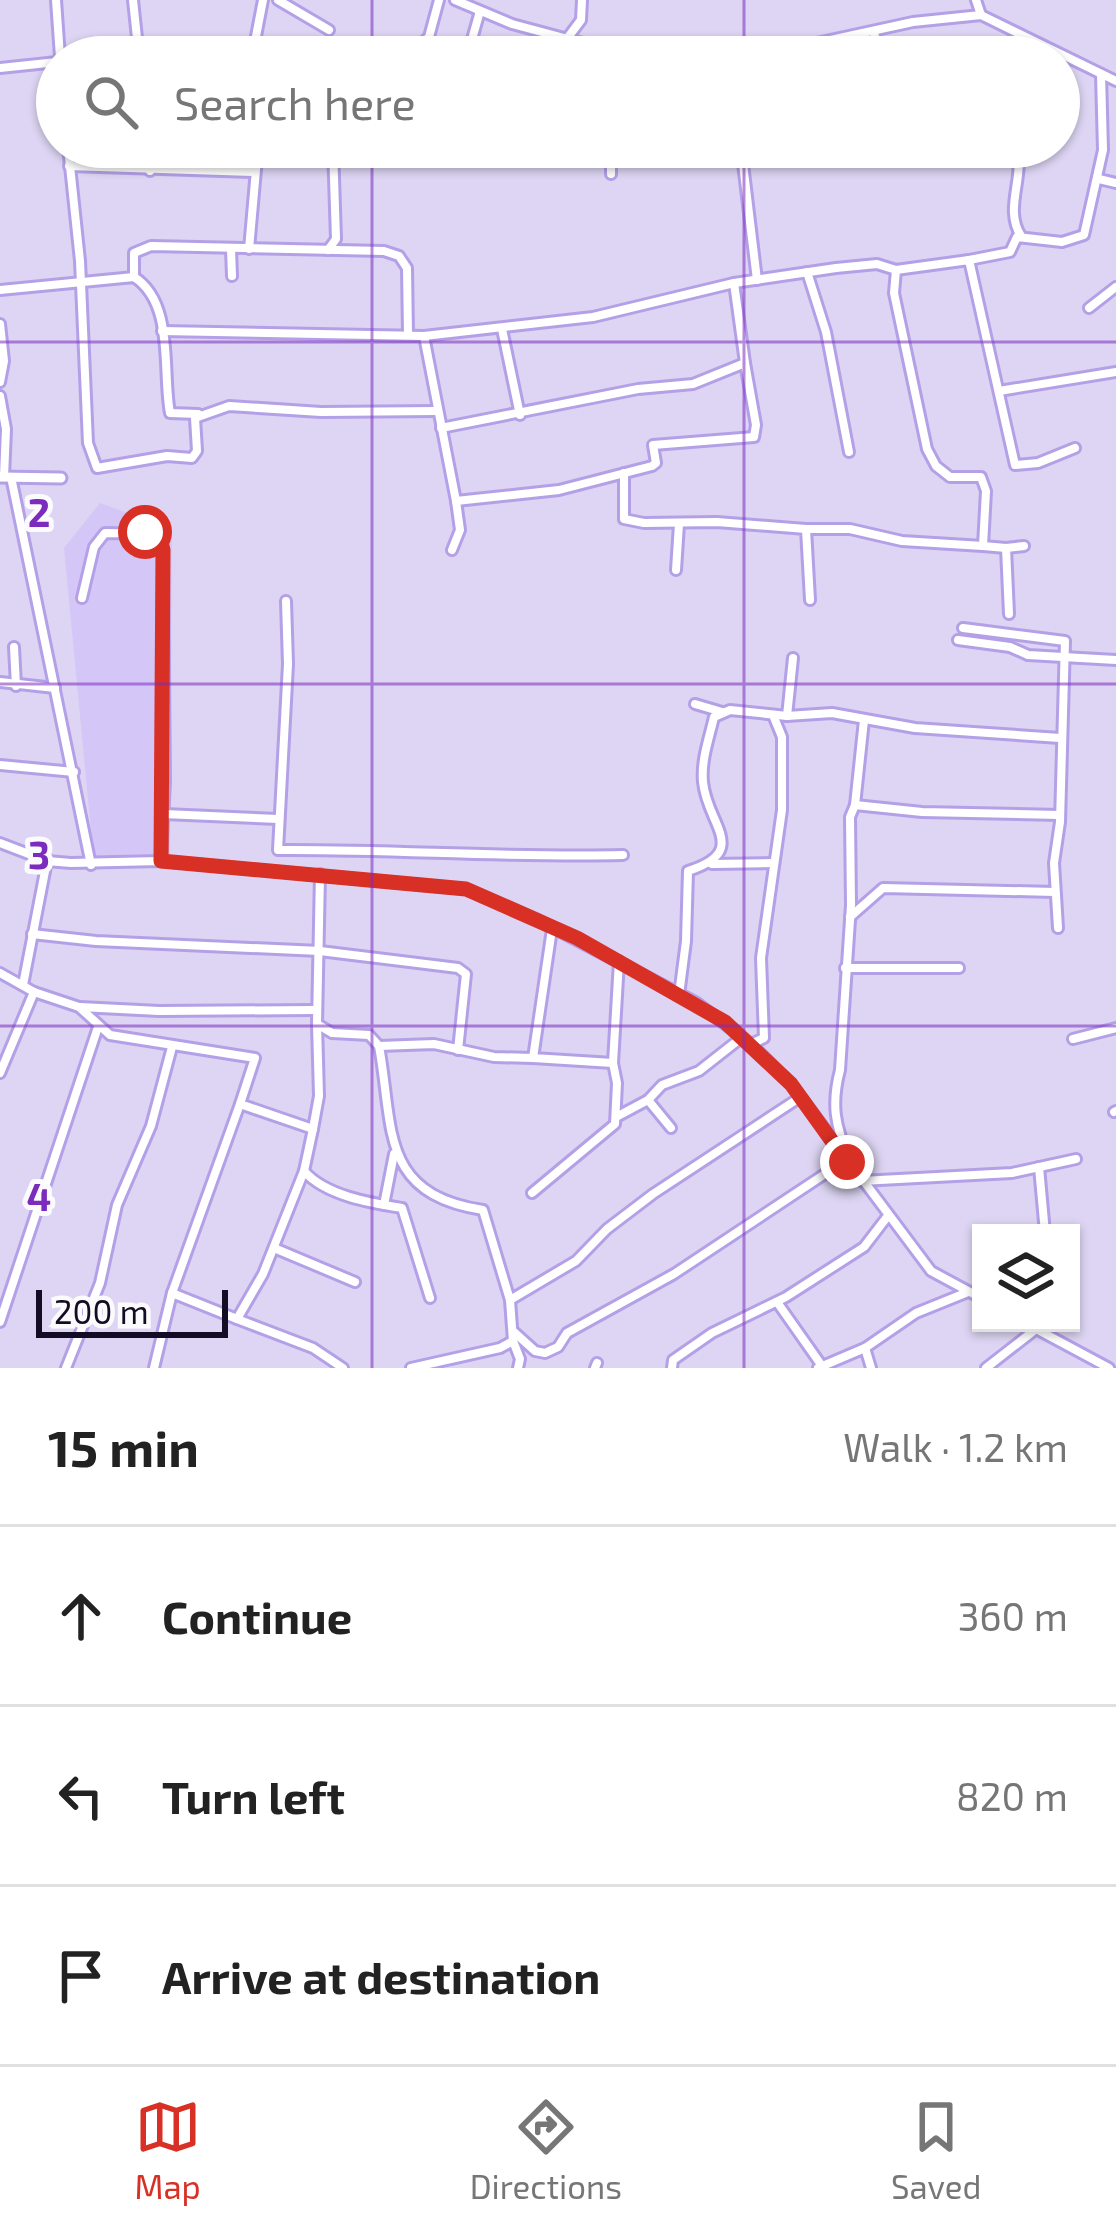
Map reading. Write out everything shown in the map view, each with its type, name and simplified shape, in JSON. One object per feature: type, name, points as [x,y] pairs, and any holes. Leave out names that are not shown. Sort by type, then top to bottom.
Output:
[{"type":"street","points":[[56,0],[57,36]]},
{"type":"street","points":[[133,0],[137,36]]},
{"type":"street","points":[[256,36],[263,0]]},
{"type":"street","points":[[278,0],[329,30]]},
{"type":"street","points":[[429,36],[439,0]]},
{"type":"street","points":[[455,0],[554,36]]},
{"type":"street","points":[[569,36],[581,20],[582,0]]},
{"type":"street","points":[[976,0],[981,15]]},
{"type":"street","points":[[473,36],[480,11]]},
{"type":"street","points":[[854,36],[934,18],[981,15],[1024,36]]},
{"type":"street","points":[[874,32],[875,36]]},
{"type":"street","points":[[0,68],[36,62]]},
{"type":"street","points":[[1080,64],[1116,81]]},
{"type":"street","points":[[162,331],[424,336],[593,317],[734,283],[807,272],[877,264],[896,270],[970,260],[1010,252],[1017,236],[1062,242],[1084,235],[1099,179],[1101,74]]},
{"type":"street","points":[[69,168],[88,443],[97,467],[166,456],[192,458],[197,452],[194,421],[201,415]]},
{"type":"street","points":[[101,168],[254,172]]},
{"type":"street","points":[[248,250],[256,201],[255,168]]},
{"type":"street","points":[[327,251],[336,239],[334,168]]},
{"type":"street","points":[[611,168],[611,174]]},
{"type":"street","points":[[744,168],[757,280]]},
{"type":"street","points":[[1021,168],[1013,218],[1021,236]]},
{"type":"street","points":[[1099,179],[1116,183]]},
{"type":"street","points":[[134,277],[134,253],[151,246],[384,251],[404,260],[408,334]]},
{"type":"street","points":[[231,249],[232,276]]},
{"type":"street","points":[[970,260],[1015,465],[1038,463],[1075,448]]},
{"type":"street","points":[[896,270],[894,293],[927,449],[935,466],[950,477],[981,477],[986,490],[983,546]]},
{"type":"street","points":[[807,272],[826,332],[848,452]]},
{"type":"street","points":[[0,290],[134,277],[152,291],[162,331],[170,413],[201,415],[229,406],[321,412],[436,411]]},
{"type":"street","points":[[456,501],[559,490],[655,464],[653,445],[754,436],[734,283]]},
{"type":"street","points":[[1089,308],[1116,287]]},
{"type":"street","points":[[0,324],[4,361],[0,382]]},
{"type":"street","points":[[502,328],[520,415]]},
{"type":"street","points":[[424,336],[460,530],[452,550]]},
{"type":"street","points":[[441,428],[638,389],[693,384],[746,363]]},
{"type":"street","points":[[999,391],[1116,372]]},
{"type":"street","points":[[0,396],[6,429],[5,477],[91,865]]},
{"type":"street","points":[[624,472],[624,519],[850,529],[902,542],[1024,546]]},
{"type":"street","points":[[5,477],[61,478]]},
{"type":"street","points":[[676,570],[679,524]]},
{"type":"street","points":[[806,529],[810,600]]},
{"type":"street","points":[[82,598],[94,547],[105,533],[159,534],[163,550],[161,861]]},
{"type":"street","points":[[1006,548],[1009,614]]},
{"type":"street","points":[[286,601],[288,664],[278,850],[411,849],[515,858],[622,855]]},
{"type":"street","points":[[963,628],[1065,641],[1054,892],[1058,928]]},
{"type":"street","points":[[958,640],[1010,647],[1028,656],[1116,661]]},
{"type":"street","points":[[14,647],[16,686]]},
{"type":"street","points":[[787,716],[793,658]]},
{"type":"street","points":[[0,682],[55,688]]},
{"type":"street","points":[[695,704],[722,712],[832,713],[915,728],[1060,738]]},
{"type":"street","points":[[711,864],[722,850],[723,835],[703,788],[703,764],[714,717],[722,712]]},
{"type":"street","points":[[532,1193],[603,1136],[618,1116],[649,1100],[662,1085],[699,1071],[746,1041],[764,1038],[761,958],[782,810],[782,737],[773,715]]},
{"type":"street","points":[[514,1337],[545,1354],[558,1347],[567,1333],[659,1282],[847,1162],[835,1126],[850,918],[850,817],[856,805],[864,720]]},
{"type":"street","points":[[0,765],[74,772]]},
{"type":"street","points":[[856,805],[922,812],[1060,815]]},
{"type":"street","points":[[164,814],[278,819]]},
{"type":"street","points":[[0,843],[46,861],[91,865],[161,861],[466,889],[619,961],[725,1022],[791,1084],[931,1271],[972,1294]]},
{"type":"street","points":[[23,986],[46,861]]},
{"type":"street","points":[[680,995],[688,871],[711,864],[774,862]]},
{"type":"street","points":[[237,1319],[274,1248],[303,1176],[313,1129],[319,1096],[314,1010],[320,874]]},
{"type":"street","points":[[850,918],[883,888],[1054,892]]},
{"type":"street","points":[[533,1058],[552,929]]},
{"type":"street","points":[[32,934],[320,951],[458,968],[466,974],[458,1050]]},
{"type":"street","points":[[618,1116],[613,1063],[619,961]]},
{"type":"street","points":[[845,968],[959,968]]},
{"type":"street","points":[[0,973],[34,992],[79,1007],[314,1010]]},
{"type":"street","points":[[0,1072],[34,992]]},
{"type":"street","points":[[79,1007],[110,1035],[255,1058],[172,1293],[154,1368]]},
{"type":"street","points":[[317,1024],[332,1033],[369,1035],[379,1046],[394,1152],[384,1205]]},
{"type":"street","points":[[0,1322],[98,1027]]},
{"type":"street","points":[[1073,1039],[1116,1028]]},
{"type":"street","points":[[379,1046],[434,1044],[613,1063]]},
{"type":"street","points":[[66,1368],[100,1283],[117,1205],[151,1126],[172,1047]]},
{"type":"street","points":[[510,1300],[576,1261],[607,1228],[653,1194],[800,1098]]},
{"type":"street","points":[[649,1100],[671,1128]]},
{"type":"street","points":[[240,1104],[313,1129]]},
{"type":"street","points":[[817,1122],[835,1126]]},
{"type":"street","points":[[394,1152],[431,1194],[483,1210],[510,1300],[518,1368]]},
{"type":"street","points":[[860,1181],[1012,1173],[1076,1159]]},
{"type":"street","points":[[1040,1167],[1044,1224]]},
{"type":"street","points":[[303,1176],[402,1208],[430,1298]]},
{"type":"street","points":[[672,1368],[673,1360],[712,1333],[777,1302],[864,1247],[887,1217]]},
{"type":"street","points":[[274,1248],[355,1282]]},
{"type":"street","points":[[777,1302],[820,1367],[866,1348],[916,1313],[969,1292]]},
{"type":"street","points":[[172,1293],[313,1348],[343,1368]]},
{"type":"street","points":[[986,1368],[1032,1332]]},
{"type":"street","points":[[1042,1332],[1109,1368]]},
{"type":"street","points":[[411,1368],[500,1348],[514,1337]]},
{"type":"street","points":[[866,1348],[871,1368]]},
{"type":"shaded area","points":[[100,503],[172,529],[170,854],[94,862],[64,548]]},
{"type":"route","points":[[145,532],[159,534],[163,550],[161,861],[466,889],[487,897],[577,938],[725,1022],[791,1084],[847,1162]]}]
